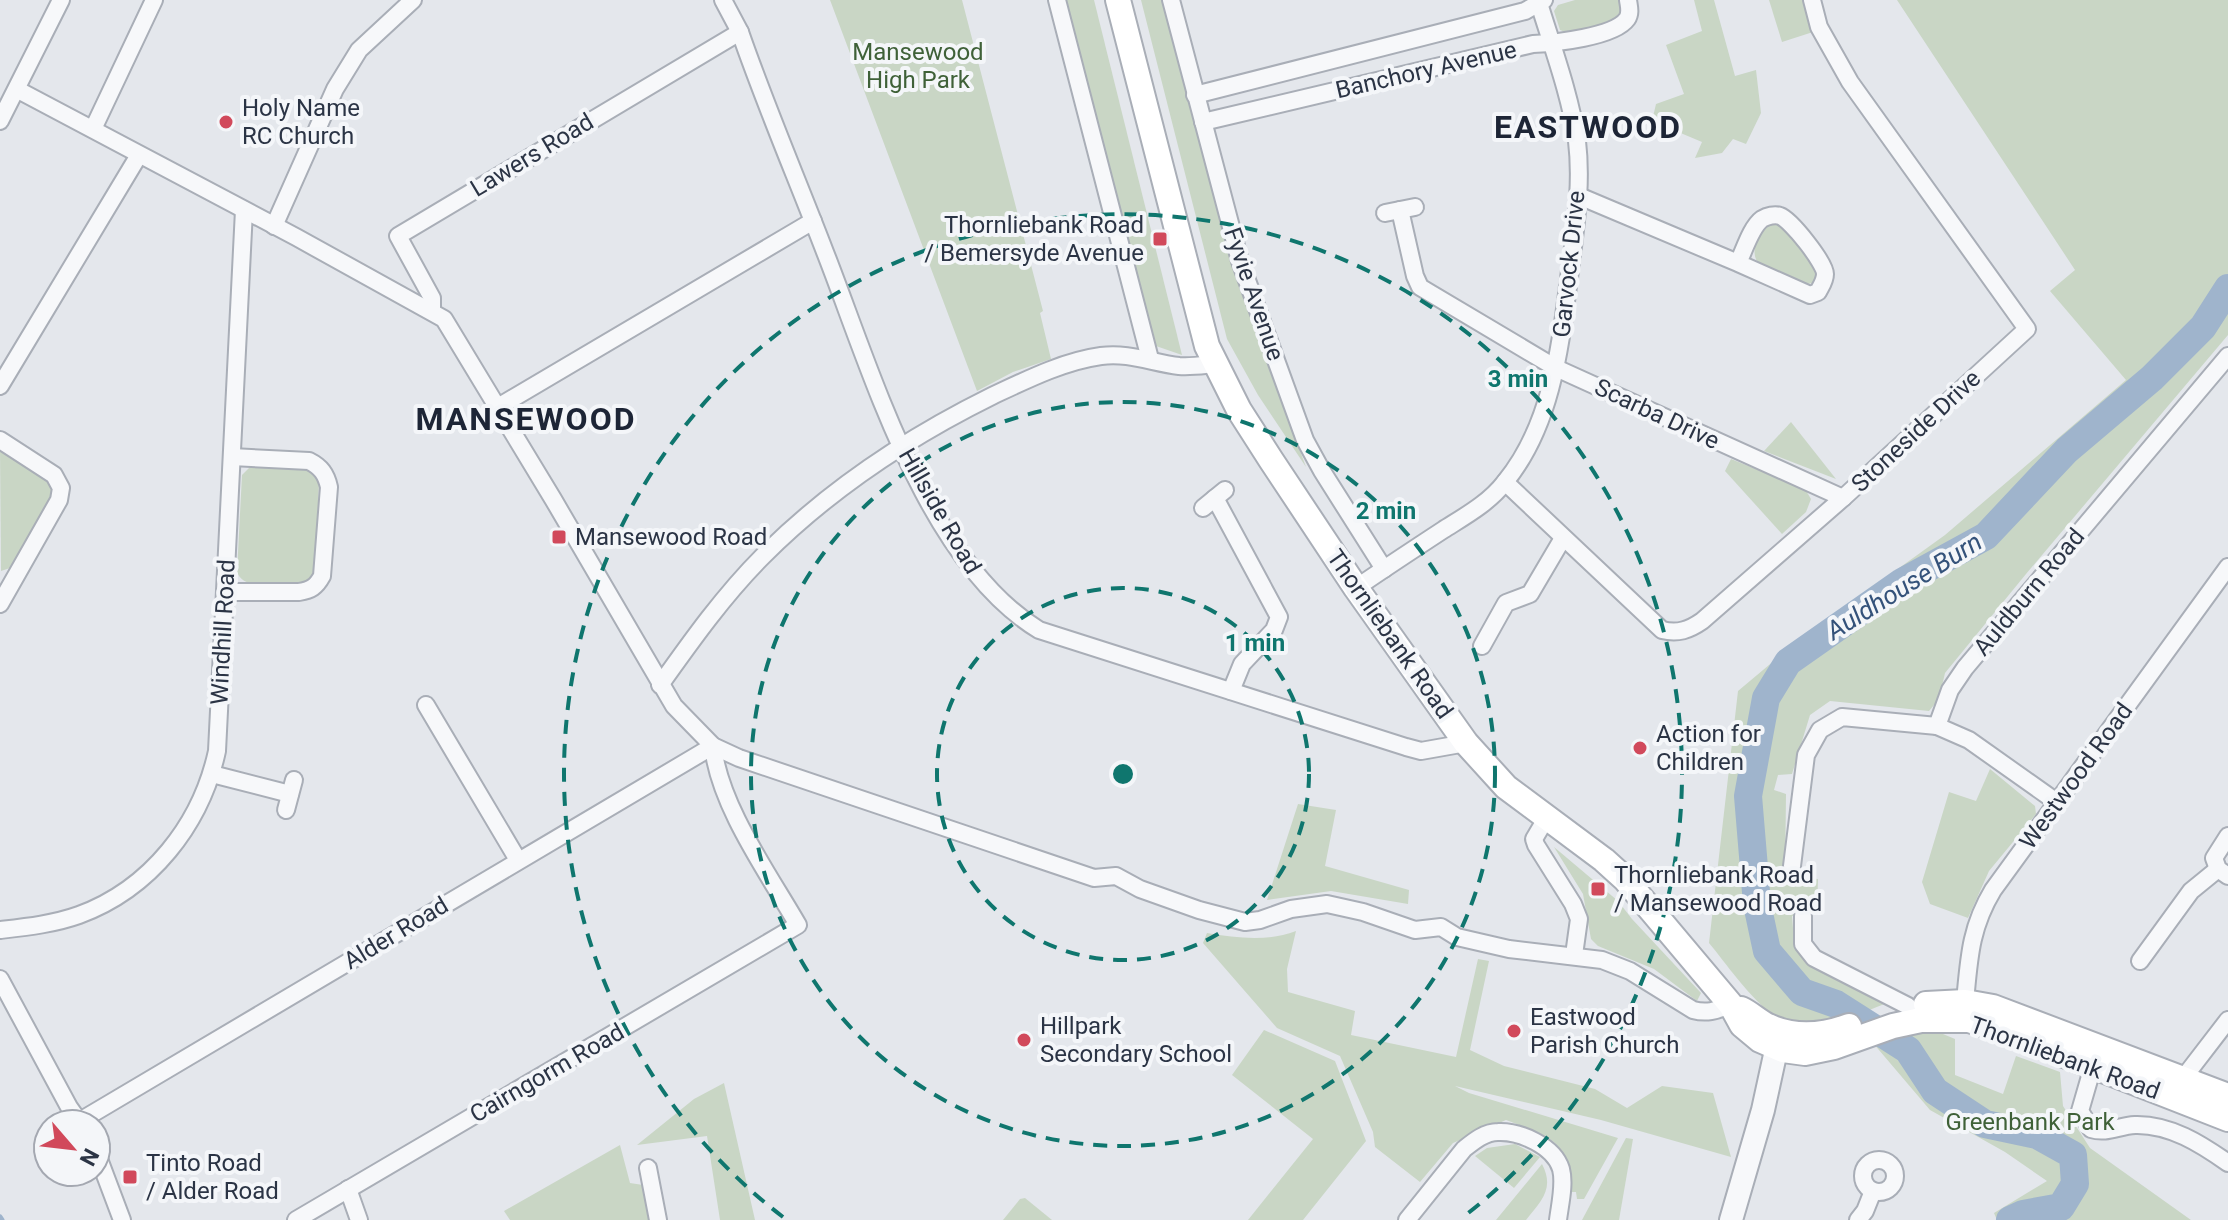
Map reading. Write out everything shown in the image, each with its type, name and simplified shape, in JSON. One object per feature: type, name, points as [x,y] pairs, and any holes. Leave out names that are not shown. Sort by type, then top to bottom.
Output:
[{"type":"main road","name":"Thornliebank Road","points":[[1118,0],[1207,346],[1266,453],[1356,588],[1466,743],[1506,787],[1625,879],[1731,1005],[1779,1040],[1807,1035],[1847,1034],[1884,1021],[1908,1006],[1965,1011],[2000,1030],[2093,1066],[2176,1088],[2228,1096]]},
{"type":"main road","name":"Thornliebank Road","points":[[1884,1021],[1921,1020],[1984,1004],[2015,1014],[2176,1088],[2228,1119]]},
{"type":"street","points":[[0,121],[61,0]]},
{"type":"street","points":[[93,129],[154,0]]},
{"type":"street","points":[[274,226],[343,76],[359,50],[413,0]]},
{"type":"street","name":"Hillside Road","points":[[723,0],[740,32],[758,86],[901,447],[948,536],[977,578],[1000,603],[1039,630],[1421,751],[1466,743]]},
{"type":"street","points":[[1057,0],[1150,359]]},
{"type":"street","name":"Fyvie Avenue","points":[[1171,0],[1240,261],[1305,440],[1384,569]]},
{"type":"street","name":"Banchory Avenue","points":[[1203,122],[1533,44],[1565,42],[1614,28],[1626,22],[1630,13],[1628,0]]},
{"type":"street","name":"Stoneside Drive","points":[[1505,482],[1662,630],[1672,633],[1687,630],[1702,621],[1843,498],[2027,329],[1850,82],[1819,27],[1812,0]]},
{"type":"street","name":"Banchory Avenue","points":[[1195,95],[1525,11],[1540,1]]},
{"type":"street","name":"Garvock Drive","points":[[1356,588],[1484,503],[1505,482],[1525,451],[1546,404],[1556,368],[1579,196],[1576,137],[1540,1]]},
{"type":"street","name":"Lawers Road","points":[[432,311],[432,298],[398,236],[740,32]]},
{"type":"street","points":[[18,90],[444,319],[660,685],[686,720],[713,746],[739,758],[1094,878],[1116,876],[1140,889],[1222,917],[1245,922],[1291,909],[1327,904],[1363,912],[1415,930],[1441,927],[1457,937],[1509,949],[1602,960],[1630,971],[1693,1010],[1710,1012],[1731,1005]]},
{"type":"street","points":[[0,386],[139,155]]},
{"type":"street","points":[[1579,196],[1810,295],[1818,292],[1825,275],[1816,255],[1788,221],[1780,216],[1763,218],[1758,223],[1738,263]]},
{"type":"street","name":"Windhill Road","points":[[0,930],[77,916],[128,890],[174,845],[193,817],[212,774],[217,751],[244,210]]},
{"type":"street","name":"Scarba Drive","points":[[1400,210],[1420,287],[1556,368],[1843,498]]},
{"type":"street","points":[[498,407],[813,221]]},
{"type":"street","points":[[660,685],[720,604],[762,557],[825,501],[901,447],[961,411],[1024,381],[1101,356],[1150,359],[1183,367],[1216,364]]},
{"type":"street","name":"Auldburn Road","points":[[1937,726],[1950,690],[1965,668],[2228,356]]},
{"type":"street","points":[[0,440],[54,475],[61,488],[59,500],[5,581],[0,604]]},
{"type":"street","points":[[225,592],[299,592],[310,590],[318,583],[322,576],[329,487],[326,475],[319,466],[309,461],[232,457]]},
{"type":"street","points":[[1214,499],[1279,617],[1274,630],[1242,664],[1231,691]]},
{"type":"street","points":[[1482,646],[1506,603],[1530,594],[1563,538]]},
{"type":"street","name":"Westwood Road","points":[[1965,1011],[1969,949],[1979,914],[2228,567]]},
{"type":"street","points":[[426,705],[518,860]]},
{"type":"street","points":[[1792,866],[1806,755],[1820,730],[1842,717],[1937,726],[1969,740],[2058,803]]},
{"type":"street","name":"Alder Road","points":[[103,1108],[713,746]]},
{"type":"street","name":"Cairngorm Road","points":[[296,1220],[798,925],[729,803],[715,764],[713,746]]},
{"type":"street","points":[[212,774],[290,795]]},
{"type":"street","points":[[1547,817],[1534,839],[1579,919],[1574,955]]},
{"type":"street","points":[[2140,961],[2191,891],[2223,872],[2214,858],[2228,836]]},
{"type":"street","points":[[1803,916],[1803,944],[1814,958],[1908,1006]]},
{"type":"street","points":[[0,979],[70,1108]]},
{"type":"street","points":[[2176,1088],[2228,1020]]},
{"type":"street","points":[[1731,1220],[1779,1040]]},
{"type":"street","points":[[2093,1066],[2080,1111],[2091,1129],[2102,1132],[2134,1125],[2154,1128],[2193,1138],[2228,1163]]},
{"type":"street","points":[[1407,1220],[1464,1149],[1475,1140],[1498,1132],[1539,1144],[1555,1158],[1561,1169],[1558,1220]]},
{"type":"street","points":[[648,1168],[658,1220]]},
{"type":"street","points":[[110,1188],[122,1220]]},
{"type":"street","points":[[348,1189],[359,1220]]},
{"type":"street","points":[[1858,1220],[1873,1191]]},
{"type":"green space","name":"Mansewood High Park","points":[[830,0],[962,0],[1043,311],[1040,313],[1051,359],[1013,372],[977,391]]},
{"type":"green space","points":[[1064,0],[1094,0],[1182,355],[1156,346]]},
{"type":"green space","points":[[1141,0],[1164,0],[1246,305],[1306,467],[1258,395],[1227,339]]},
{"type":"green space","points":[[1575,0],[1623,0],[1621,18],[1583,32],[1560,30],[1554,11],[1558,5]]},
{"type":"green space","points":[[1694,0],[1714,0],[1735,76],[1756,70],[1761,113],[1746,144],[1733,139],[1722,153],[1695,158],[1702,142],[1652,121],[1656,104],[1684,94],[1666,45],[1702,31]]},
{"type":"green space","points":[[1769,0],[1804,0],[1813,32],[1782,42]]},
{"type":"green space","points":[[1897,0],[2228,0],[2228,274],[2192,332],[1968,538],[1895,580],[1799,647],[1795,643],[1945,535],[2126,380],[2050,291],[2075,270]]},
{"type":"green space","points":[[1774,222],[1782,224],[1818,268],[1819,276],[1814,283],[1806,284],[1759,264],[1755,253],[1757,241],[1764,229]]},
{"type":"green space","points":[[2228,308],[2228,335],[1945,673],[1939,699],[1929,711],[1830,701],[1810,715],[1792,774],[1778,775],[1774,790],[1786,794],[1785,876],[1818,879],[1817,910],[1792,916],[1794,940],[1806,958],[1889,1002],[1821,1029],[1799,1029],[1784,1022],[1755,998],[1709,943],[1738,691],[1782,654],[1796,665],[1882,603],[1931,572],[1968,554],[1994,534],[2100,432],[2185,357]]},
{"type":"green space","points":[[1791,422],[1836,479],[1764,451]]},
{"type":"green space","points":[[0,449],[51,482],[53,494],[10,568],[1,571]]},
{"type":"green space","points":[[1731,459],[1805,489],[1811,499],[1806,512],[1782,534],[1725,471]]},
{"type":"green space","points":[[250,467],[301,467],[319,483],[315,571],[312,578],[304,583],[256,585],[241,579],[237,572],[242,475]]},
{"type":"green space","points":[[1990,769],[2035,806],[2036,814],[1989,871],[1968,918],[1930,904],[1922,882],[1949,792],[1976,801]]},
{"type":"green space","points":[[1298,804],[1336,810],[1325,866],[1409,890],[1408,904],[1331,891],[1267,900]]},
{"type":"green space","points":[[1554,847],[1618,901],[1701,993],[1697,1001],[1654,969],[1598,946],[1591,939],[1583,894]]},
{"type":"green space","points":[[1296,931],[1287,969],[1288,992],[1355,1011],[1351,1035],[1456,1057],[1478,959],[1489,961],[1470,1050],[1504,1066],[1595,1089],[1627,1108],[1662,1086],[1713,1093],[1731,1157],[1601,1120],[1455,1086],[1469,1093],[1618,1138],[1584,1199],[1577,1199],[1576,1192],[1572,1192],[1566,1161],[1554,1142],[1506,1120],[1453,1143],[1420,1182],[1375,1147],[1373,1132],[1340,1056],[1277,1028],[1203,943],[1207,933],[1263,938]]},
{"type":"green space","name":"Greenbank Park","points":[[1931,1029],[1955,1039],[1955,1075],[2003,1094],[2016,1056],[2060,1072],[2063,1106],[2090,1148],[2191,1220],[1997,1220],[1994,1213],[2047,1181],[2005,1152],[1930,1110],[1873,1043]]},
{"type":"green space","points":[[1264,1030],[1335,1061],[1366,1141],[1303,1220],[1248,1220],[1313,1139],[1232,1075]]},
{"type":"green space","points":[[724,1083],[755,1220],[720,1220],[707,1136],[637,1145],[694,1099]]},
{"type":"green space","points":[[1626,1138],[1633,1139],[1619,1220],[1582,1220]]},
{"type":"green space","points":[[1515,1144],[1540,1157],[1514,1188],[1475,1156],[1487,1148]]},
{"type":"green space","points":[[620,1145],[630,1183],[643,1185],[650,1220],[510,1220],[504,1211]]},
{"type":"green space","points":[[1542,1164],[1547,1188],[1526,1220],[1496,1220]]},
{"type":"green space","points":[[1025,1198],[1052,1220],[1003,1220],[1020,1199]]},
{"type":"waterway","name":"Auldhouse Burn","points":[[2010,1220],[2023,1214],[2061,1207],[2075,1184],[2073,1155],[2037,1135],[1985,1124],[1935,1091],[1908,1050],[1836,1004],[1802,992],[1767,951],[1757,904],[1748,796],[1766,698],[1788,662],[1902,582],[1986,536],[2067,450],[2152,378],[2203,327],[2228,288]]},
{"type":"place","name":"Holy Name RC Church","points":[[226,122]]},
{"type":"place","name":"Thornliebank Road / Bemersyde Avenue","points":[[1160,239]]},
{"type":"place","name":"Mansewood Road","points":[[559,537]]},
{"type":"place","name":"Action for Children","points":[[1640,748]]},
{"type":"place","name":"Thornliebank Road / Mansewood Road","points":[[1598,889]]},
{"type":"place","name":"Eastwood Parish Church","points":[[1514,1031]]},
{"type":"place","name":"Hillpark Secondary School","points":[[1024,1040]]},
{"type":"place","name":"Tinto Road / Alder Road","points":[[130,1177]]},
{"type":"district","name":"EASTWOOD","points":[[1588,127]]},
{"type":"district","name":"MANSEWOOD","points":[[526,419]]}]
